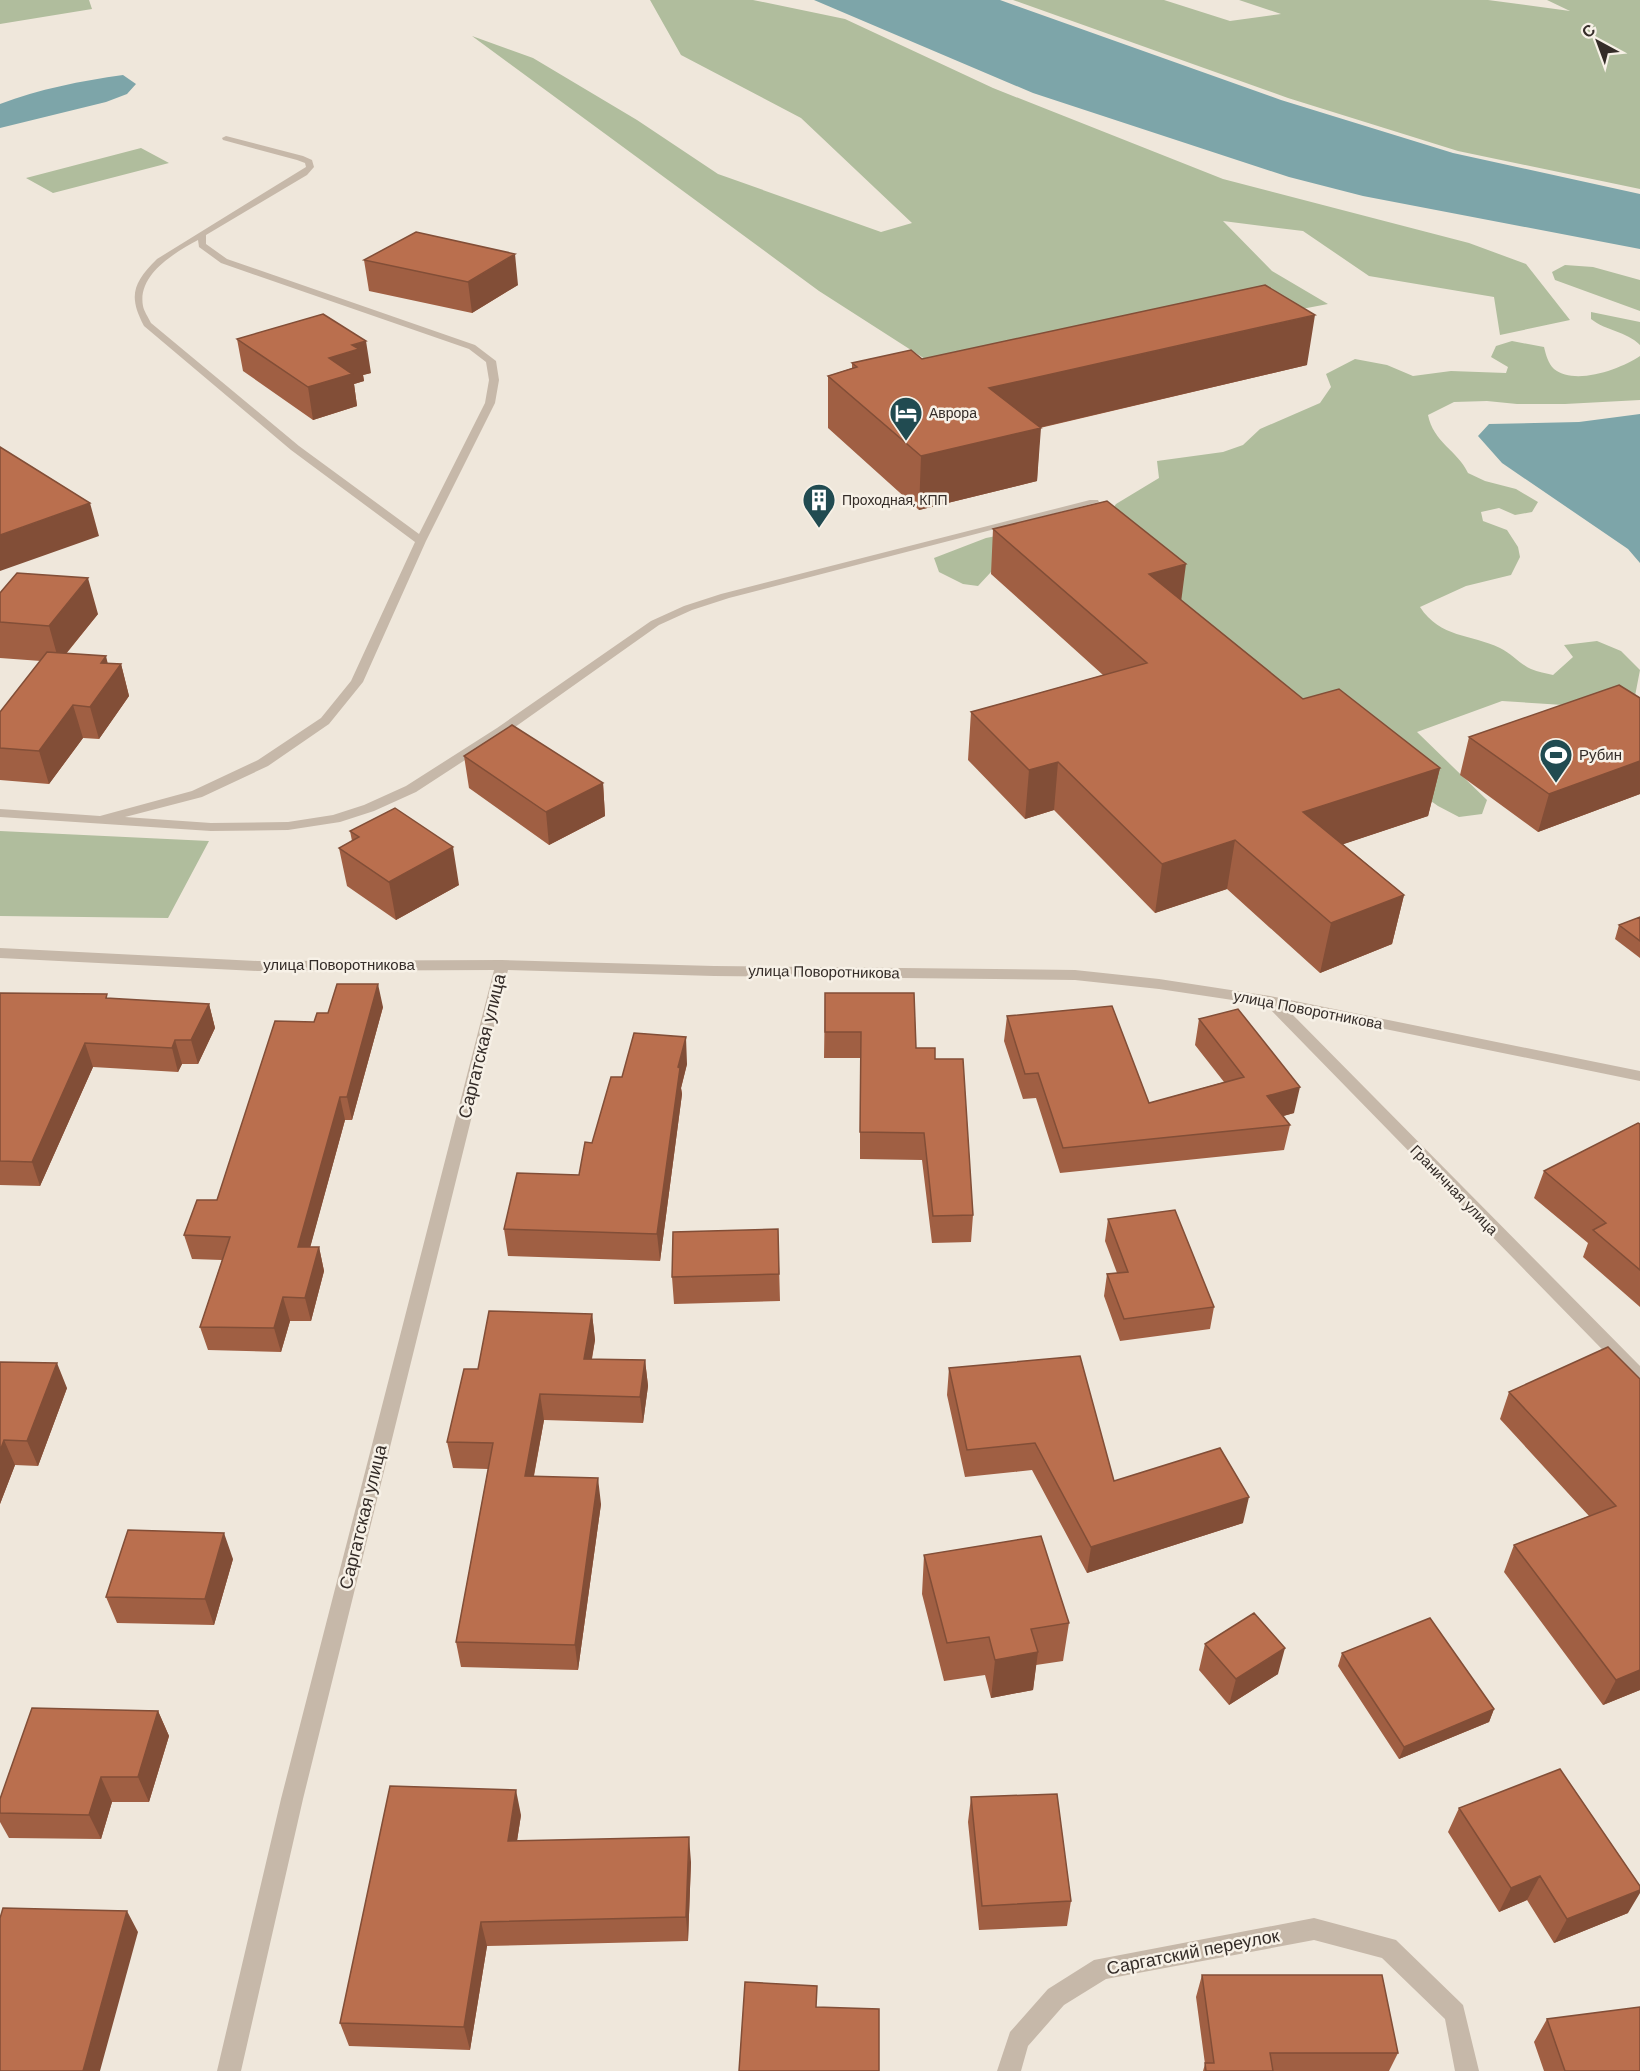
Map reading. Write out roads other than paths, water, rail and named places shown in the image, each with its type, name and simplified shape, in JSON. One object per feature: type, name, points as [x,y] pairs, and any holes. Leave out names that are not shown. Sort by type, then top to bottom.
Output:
[{"type":"street","points":[[226,138],[300,158],[309,162],[310,167],[304,173],[176,248],[156,265],[142,283],[138,304],[147,324],[295,448],[421,541]]},
{"type":"street","points":[[103,819],[197,794],[263,763],[325,721],[357,682],[421,541],[490,403],[494,380],[491,361],[472,347],[224,261],[202,245],[202,234]]},
{"type":"street","points":[[0,813],[212,827],[288,826],[334,819],[369,808],[411,789],[501,731],[655,623],[688,608],[725,596],[1094,502]]},
{"type":"street","name":"улица Поворотникова","points":[[0,953],[257,966],[502,965],[714,971],[1076,975],[1159,984],[1270,1001],[1640,1076]]},
{"type":"street","name":"Саргатская улица","points":[[229,2071],[295,1788],[502,965]]},
{"type":"street","name":"Граничная улица","points":[[1270,1001],[1640,1377]]},
{"type":"street","name":"Саргатский переулок","points":[[1009,2071],[1018,2040],[1056,1997],[1102,1968],[1314,1929],[1388,1948],[1455,2013],[1467,2071]]},
{"type":"water","points":[[814,0],[1000,0],[1281,100],[1453,153],[1640,194],[1640,249],[1363,196],[1289,177],[1033,93]]},
{"type":"water","points":[[123,75],[136,84],[127,94],[106,102],[0,128],[0,104],[60,86]]},
{"type":"water","points":[[1640,414],[1640,563],[1628,549],[1502,463],[1478,436],[1489,424],[1579,422]]},
{"type":"place","name":"Аврора","points":[[906,442]]},
{"type":"place","name":"Проходная, КПП","points":[[819,529]]},
{"type":"place","name":"Рубин","points":[[1556,784]]}]
